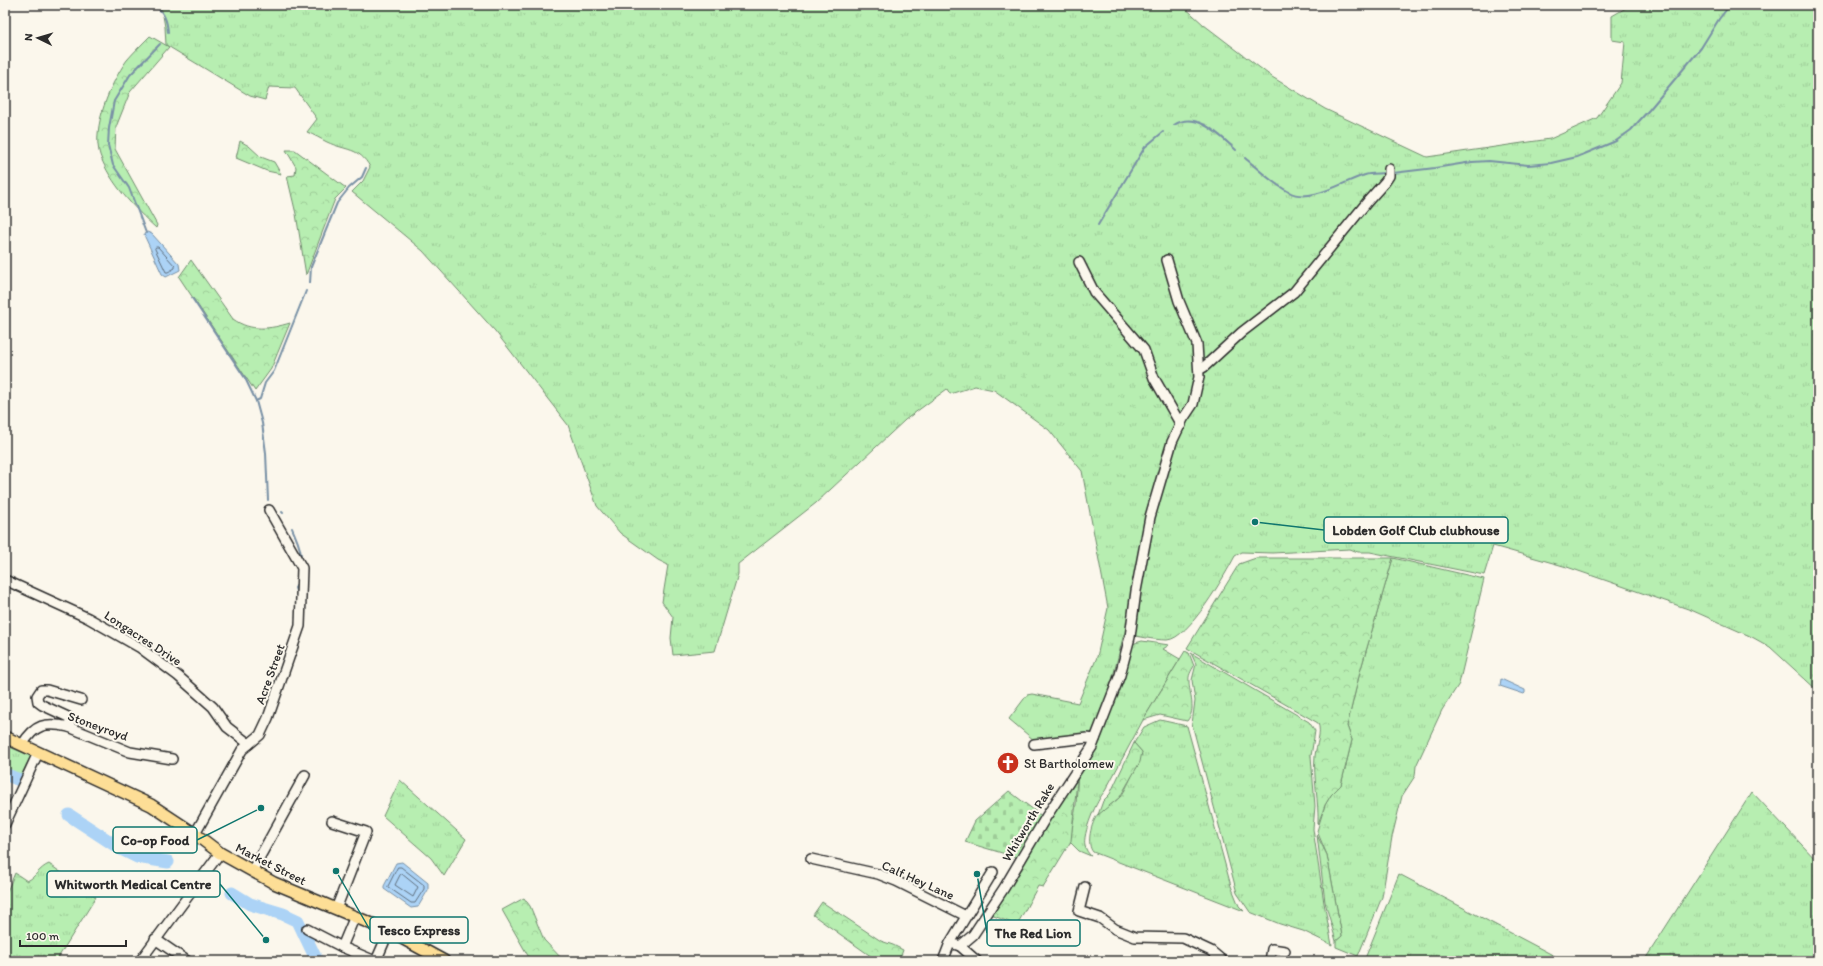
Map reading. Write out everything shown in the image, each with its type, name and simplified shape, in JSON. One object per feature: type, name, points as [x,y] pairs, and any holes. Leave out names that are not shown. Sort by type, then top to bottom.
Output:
[{"type":"main road","name":"Market Street","points":[[5,737],[151,805],[195,834],[220,853],[252,871],[308,898],[389,931],[439,960]]},
{"type":"street","points":[[1199,370],[1253,323],[1294,292],[1385,182],[1389,176],[1389,169]]},
{"type":"street","name":"Whitworth Rake","points":[[960,946],[972,935],[1004,888],[1095,740],[1120,675],[1130,638],[1136,591],[1150,517],[1172,442],[1180,425],[1193,404],[1199,370],[1197,344],[1179,301],[1166,260]]},
{"type":"street","points":[[1079,262],[1094,292],[1144,350],[1154,378],[1180,425]]},
{"type":"street","name":"Acre Street","points":[[195,834],[242,750],[260,735],[268,718],[300,626],[302,568],[269,510]]},
{"type":"street","name":"Longacres Drive","points":[[5,580],[88,618],[138,648],[178,676],[213,707],[227,727],[249,744]]},
{"type":"street","points":[[68,727],[70,720],[68,717],[38,702],[39,693],[41,690],[47,690],[81,700]]},
{"type":"street","name":"Stoneyroyd","points":[[22,745],[29,734],[38,727],[48,724],[68,727],[130,752],[172,759]]},
{"type":"street","points":[[1034,744],[1086,738],[1095,740]]},
{"type":"street","points":[[5,824],[38,753]]},
{"type":"street","points":[[252,871],[305,775]]},
{"type":"street","points":[[332,821],[366,832],[336,909]]},
{"type":"street","points":[[140,961],[220,853]]},
{"type":"street","name":"Calf Hey Lane","points":[[811,859],[878,874],[896,881],[966,916]]},
{"type":"street","points":[[943,961],[950,943],[993,872]]},
{"type":"street","points":[[1085,886],[1079,911],[1100,918],[1115,929],[1135,937],[1183,938],[1211,951],[1223,961]]},
{"type":"street","points":[[342,947],[355,916]]},
{"type":"street","points":[[307,929],[342,947],[375,961],[389,931]]},
{"type":"street","points":[[155,939],[187,961]]},
{"type":"street","points":[[950,943],[960,946],[977,961]]},
{"type":"street","points":[[1270,961],[1272,949],[1285,952]]},
{"type":"green space","points":[[153,5],[1182,5],[1204,25],[1272,77],[1325,109],[1427,157],[1550,139],[1597,118],[1621,83],[1625,42],[1612,40],[1612,16],[1631,5],[1818,5],[1818,691],[1770,647],[1752,637],[1691,610],[1567,567],[1493,546],[1484,575],[1370,552],[1358,552],[1350,549],[1272,553],[1242,552],[1235,556],[1215,591],[1196,618],[1176,637],[1162,640],[1124,634],[1104,711],[1093,734],[1035,741],[1009,719],[1027,695],[1032,694],[1078,703],[1097,657],[1108,608],[1082,471],[1049,430],[994,390],[975,386],[950,394],[947,389],[905,420],[816,503],[738,564],[738,574],[715,651],[673,655],[671,638],[673,617],[662,602],[668,565],[658,560],[620,533],[597,506],[568,425],[495,331],[423,251],[352,192],[363,181],[370,167],[366,161],[352,150],[334,145],[307,132],[317,119],[295,88],[269,87],[265,100],[250,96],[166,45],[162,10]]},
{"type":"green space","points":[[150,36],[169,47],[130,92],[116,127],[115,149],[157,225],[156,228],[139,212],[116,185],[104,165],[98,144],[100,119],[115,80],[127,60]]},
{"type":"green space","points":[[240,141],[249,146],[261,157],[274,162],[281,174],[267,171],[236,158]]},
{"type":"green space","points":[[286,150],[295,150],[346,188],[335,199],[306,275],[296,214],[287,176],[295,175],[296,167]]},
{"type":"green space","points":[[191,260],[233,319],[254,328],[268,328],[290,323],[271,369],[255,391],[179,277]]},
{"type":"green space","points":[[1256,558],[1393,558],[1360,672],[1347,726],[1352,740],[1341,785],[1331,795],[1325,805],[1318,824],[1315,764],[1319,735],[1318,723],[1187,648],[1239,564]]},
{"type":"green space","points":[[1393,558],[1484,579],[1459,684],[1442,710],[1416,766],[1415,776],[1402,796],[1392,837],[1382,897],[1358,956],[1336,947],[1336,941],[1342,936],[1327,855],[1317,831],[1325,805],[1331,795],[1341,785],[1352,740],[1347,726],[1360,672]]},
{"type":"green space","points":[[1142,641],[1169,645],[1163,649],[1180,659],[1143,720],[1094,809],[1088,825],[1085,841],[1086,849],[1091,856],[1079,851],[1070,842],[1076,805],[1078,771],[1132,644]]},
{"type":"green space","points":[[1185,651],[1189,653],[1194,666],[1189,677],[1192,712],[1187,721],[1160,715],[1143,720]]},
{"type":"green space","points":[[1191,653],[1309,722],[1315,731],[1311,756],[1315,806],[1313,829],[1332,945],[1303,931],[1250,912],[1237,893],[1192,724],[1195,701],[1192,680],[1196,664]]},
{"type":"green space","points":[[1160,720],[1187,726],[1231,886],[1239,906],[1244,911],[1093,852],[1091,848],[1090,833],[1095,818],[1103,809],[1123,794],[1142,752],[1134,743],[1144,727]]},
{"type":"green space","points":[[1134,743],[1142,752],[1140,762],[1120,797],[1098,815],[1103,801],[1110,794]]},
{"type":"green space","points":[[5,745],[31,756],[20,778],[5,770]]},
{"type":"green space","points":[[1078,771],[1071,841],[1043,887],[1038,886],[1017,925],[991,915]]},
{"type":"green space","points":[[400,780],[466,839],[444,876],[431,858],[383,816]]},
{"type":"green space","points":[[1009,791],[1043,817],[1019,858],[965,842],[975,821]]},
{"type":"green space","points":[[1752,792],[1818,862],[1818,961],[1644,961]]},
{"type":"green space","points":[[1317,835],[1327,855],[1342,936],[1336,941],[1325,902]]},
{"type":"green space","points":[[49,864],[96,897],[56,961],[5,961],[5,896],[15,873],[27,881]]},
{"type":"green space","points":[[1399,874],[1564,961],[1364,961]]},
{"type":"green space","points":[[524,898],[530,906],[544,940],[564,961],[531,961],[502,910]]},
{"type":"green space","points":[[822,902],[881,941],[903,950],[899,961],[870,961],[872,957],[813,915]]},
{"type":"water","points":[[147,232],[152,234],[179,264],[180,270],[166,277],[162,274],[145,237],[144,234]]},
{"type":"water","points":[[1501,679],[1525,690],[1525,693],[1524,694],[1500,686]]},
{"type":"water","points":[[402,862],[428,883],[428,890],[418,907],[411,908],[384,889],[384,886],[396,863]]},
{"type":"waterway","points":[[155,5],[164,17],[168,32]]},
{"type":"waterway","points":[[1393,173],[1472,162],[1489,161],[1528,165],[1551,163],[1577,157],[1616,141],[1631,130],[1701,48],[1719,19],[1730,5]]},
{"type":"waterway","points":[[146,233],[129,188],[113,165],[108,145],[109,128],[114,101],[130,75],[160,44]]},
{"type":"waterway","points":[[1174,125],[1183,121],[1200,123],[1215,132],[1236,150]]},
{"type":"waterway","points":[[1098,225],[1145,147],[1163,132]]},
{"type":"waterway","points":[[1245,158],[1277,185],[1297,195],[1317,193],[1365,175],[1386,173]]},
{"type":"waterway","points":[[310,283],[311,267],[337,203],[349,188],[362,177],[366,168]]},
{"type":"waterway","points":[[256,401],[260,399],[265,383],[274,371],[306,291]]},
{"type":"waterway","points":[[192,298],[245,378],[256,401],[262,423],[266,453],[268,500]]},
{"type":"waterway","points":[[292,528],[300,547],[301,559]]},
{"type":"waterway","points":[[297,594],[295,588],[298,583]]},
{"type":"waterway","points":[[5,774],[17,779]]},
{"type":"waterway","points":[[69,815],[121,849],[137,857],[168,862]]},
{"type":"waterway","points":[[232,893],[250,904],[283,914],[298,921],[317,961]]},
{"type":"place","name":"Lobden Golf Club clubhouse","points":[[1255,522]]},
{"type":"place","name":"St Bartholomew","points":[[1008,763]]},
{"type":"place","name":"Co-op Food","points":[[261,808]]},
{"type":"place","name":"Tesco Express","points":[[336,871]]},
{"type":"place","name":"The Red Lion","points":[[977,874]]},
{"type":"place","name":"Whitworth Medical Centre","points":[[266,940]]}]
